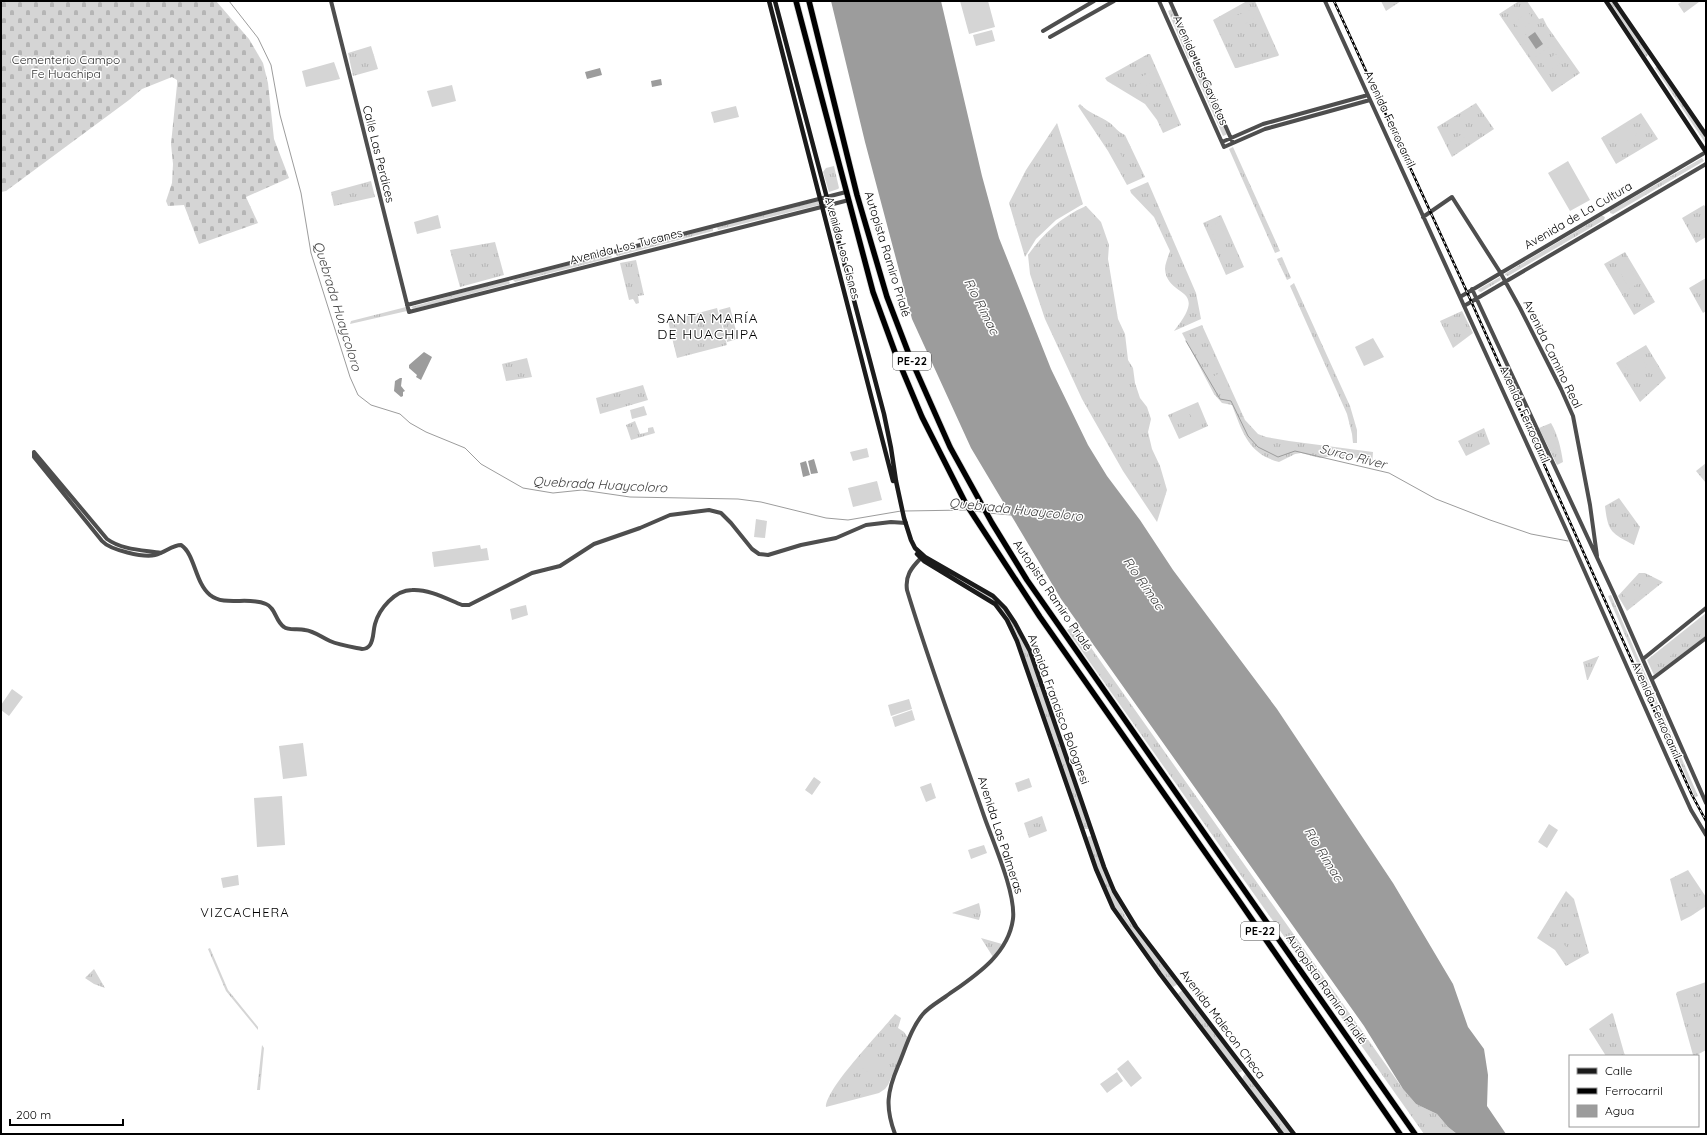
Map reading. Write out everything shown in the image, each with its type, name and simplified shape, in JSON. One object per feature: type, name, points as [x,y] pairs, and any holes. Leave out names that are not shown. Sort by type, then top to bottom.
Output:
[{"type":"highway","name":"Autopista Ramiro Prialé","points":[[796,1],[873,292],[916,403],[937,450],[978,524],[1040,617],[1400,1134]]},
{"type":"highway","name":"Autopista Ramiro Prialé","points":[[809,1],[873,251],[884,287],[910,357],[950,447],[992,523],[1027,580],[1415,1134]]},
{"type":"highway","points":[[820,92],[824,87],[831,89]]},
{"type":"highway","points":[[863,254],[869,255],[873,251]]},
{"type":"main road","name":"Avenida Los Cisnes","points":[[770,1],[899,501]]},
{"type":"main road","name":"Avenida Los Cisnes","points":[[775,1],[889,437],[899,501]]},
{"type":"main road","points":[[1606,1],[1706,152]]},
{"type":"main road","points":[[1614,1],[1706,136]]},
{"type":"main road","points":[[855,335],[859,337],[862,333]]},
{"type":"main road","points":[[899,501],[904,521]]},
{"type":"main road","name":"Avenida Francisco Bolognesi","points":[[904,521],[911,545],[921,558],[995,604],[1007,620],[1017,641],[1096,870],[1107,895],[1128,930]]},
{"type":"main road","name":"Avenida Francisco Bolognesi","points":[[904,521],[911,540],[919,552],[928,560],[993,596],[1010,614],[1023,636],[1040,679],[1106,872],[1114,891],[1136,927]]},
{"type":"main road","name":"Avenida Malecon Checa","points":[[1136,927],[1294,1134]]},
{"type":"main road","name":"Avenida Malecon Checa","points":[[1128,930],[1282,1134]]},
{"type":"street","name":"Calle Las Perdices","points":[[331,1],[409,312]]},
{"type":"street","points":[[1043,31],[1094,1]]},
{"type":"street","points":[[1050,37],[1114,1]]},
{"type":"street","name":"Avenida Las Gaviotas","points":[[1159,1],[1224,147],[1233,143],[1170,1]]},
{"type":"street","name":"Avenida Ferrocarril","points":[[1325,1],[1573,546],[1666,757],[1691,810],[1706,835]]},
{"type":"street","points":[[1222,142],[1263,124],[1368,95]]},
{"type":"street","points":[[1233,143],[1265,129],[1370,100]]},
{"type":"street","name":"Avenida de La Cultura","points":[[1460,297],[1500,272],[1706,152]]},
{"type":"street","name":"Avenida de La Cultura","points":[[1464,306],[1706,164]]},
{"type":"street","name":"Avenida Los Tucanes","points":[[407,304],[846,192]]},
{"type":"street","name":"Avenida Camino Real","points":[[1423,217],[1452,197],[1500,272],[1561,388],[1573,416],[1590,505],[1597,559]]},
{"type":"street","name":"Avenida Los Tucanes","points":[[409,312],[849,200]]},
{"type":"street","name":"Avenida Ferrocarril","points":[[1472,289],[1643,659],[1706,803]]},
{"type":"street","points":[[163,552],[130,549],[112,543],[34,452],[34,457],[106,544],[113,548],[154,556],[163,552],[177,545],[185,548],[190,554],[193,567],[199,580],[209,594],[221,600],[248,600],[266,603],[272,608],[277,620],[287,629],[304,630],[315,633],[330,641],[362,649],[367,648],[370,644],[375,623],[381,610],[395,596],[404,591],[419,590],[462,605],[469,605],[532,573],[560,566],[594,544],[640,528],[670,515],[709,510],[721,514],[731,523],[752,549],[759,554],[768,555],[801,545],[836,538],[866,525],[904,521]]},
{"type":"street","name":"Avenida Las Palmeras","points":[[896,1134],[890,1113],[888,1092],[917,1023],[924,1013],[1000,952],[1009,935],[1013,917],[1012,898],[1001,863],[927,652],[907,590],[906,583],[909,572],[921,558]]},
{"type":"street","points":[[1643,659],[1706,608]]},
{"type":"street","points":[[1652,679],[1706,638]]},
{"type":"green space","name":"Cementerio Campo Fe Huachipa","points":[[1,1],[216,1],[249,39],[263,63],[268,83],[274,139],[289,178],[246,197],[258,223],[199,244],[184,205],[168,206],[166,201],[172,183],[173,164],[171,144],[177,85],[177,80],[172,77],[142,89],[6,191],[1,192]]},
{"type":"green space","points":[[960,1],[988,1],[995,27],[969,34]]},
{"type":"green space","points":[[1247,1],[1255,1],[1279,55],[1235,68],[1213,20]]},
{"type":"green space","points":[[1381,1],[1401,1],[1386,11]]},
{"type":"green space","points":[[1519,1],[1527,1],[1539,19],[1543,18],[1580,73],[1552,92],[1499,14]]},
{"type":"green space","points":[[1609,1],[1613,1],[1649,54],[1646,57]]},
{"type":"green space","points":[[1683,1],[1699,2],[1684,13],[1678,4]]},
{"type":"green space","points":[[1172,9],[1193,56],[1188,59],[1168,11]]},
{"type":"green space","points":[[1249,10],[1254,19],[1239,27],[1234,17]]},
{"type":"green space","points":[[1528,12],[1534,20],[1520,30],[1514,22]]},
{"type":"green space","points":[[1537,27],[1544,28],[1550,46],[1534,58],[1531,58],[1522,44],[1525,35]]},
{"type":"green space","points":[[992,30],[995,41],[976,46],[973,35]]},
{"type":"green space","points":[[371,46],[378,69],[353,76],[348,53]]},
{"type":"green space","points":[[1150,54],[1181,125],[1163,133],[1157,120],[1145,104],[1107,81],[1105,78]]},
{"type":"green space","points":[[1556,54],[1562,62],[1548,72],[1542,63]]},
{"type":"green space","points":[[334,62],[340,79],[306,87],[302,71]]},
{"type":"green space","points":[[1196,64],[1228,134],[1223,136],[1192,66]]},
{"type":"green space","points":[[1657,66],[1706,138],[1706,144],[1655,68]]},
{"type":"green space","points":[[1154,71],[1158,80],[1142,87],[1138,78]]},
{"type":"green space","points":[[452,85],[456,101],[432,107],[427,91]]},
{"type":"green space","points":[[1476,103],[1494,129],[1452,157],[1437,127]]},
{"type":"green space","points":[[1080,104],[1087,110],[1110,123],[1118,131],[1125,135],[1145,177],[1127,185],[1108,151],[1078,106]]},
{"type":"green space","points":[[736,106],[739,117],[714,123],[711,112]]},
{"type":"green space","points":[[1641,113],[1658,139],[1616,164],[1601,138]]},
{"type":"green space","points":[[1057,123],[1083,204],[1056,220],[1036,239],[1025,257],[1009,203],[1026,170]]},
{"type":"green space","points":[[1630,124],[1637,134],[1621,144],[1615,133]]},
{"type":"green space","points":[[1462,134],[1466,141],[1454,150],[1449,142]]},
{"type":"green space","points":[[1116,146],[1124,160],[1117,164],[1109,150]]},
{"type":"green space","points":[[1233,147],[1280,251],[1275,253],[1229,149]]},
{"type":"green space","points":[[1702,158],[1704,161],[1613,214],[1610,213],[1610,211]]},
{"type":"green space","points":[[1568,161],[1590,200],[1570,211],[1548,173]]},
{"type":"green space","points":[[834,166],[839,188],[829,192],[823,172],[826,168]]},
{"type":"green space","points":[[371,181],[375,197],[334,206],[331,192]]},
{"type":"green space","points":[[1148,182],[1196,293],[1201,319],[1174,331],[1184,316],[1188,306],[1188,299],[1172,285],[1167,278],[1165,267],[1170,251],[1154,217],[1131,193],[1130,190]]},
{"type":"green space","points":[[818,201],[819,205],[718,230],[717,227]]},
{"type":"green space","points":[[1704,205],[1706,208],[1706,237],[1696,243],[1682,218]]},
{"type":"green space","points":[[1086,206],[1101,222],[1109,245],[1108,259],[1118,319],[1125,334],[1128,360],[1133,368],[1135,383],[1140,398],[1147,407],[1151,419],[1148,432],[1152,449],[1160,466],[1167,490],[1157,522],[1123,471],[1082,399],[1045,319],[1030,274],[1028,255],[1034,247],[1054,226],[1077,210]]},
{"type":"green space","points":[[438,215],[441,228],[417,234],[414,222]]},
{"type":"green space","points":[[1221,215],[1244,267],[1226,275],[1203,223]]},
{"type":"green space","points":[[1602,216],[1605,217],[1604,220],[1508,276],[1505,275],[1506,273]]},
{"type":"green space","points":[[1219,222],[1226,238],[1216,242],[1210,227]]},
{"type":"green space","points":[[713,228],[713,231],[617,256],[615,253]]},
{"type":"green space","points":[[495,242],[504,275],[460,287],[450,250]]},
{"type":"green space","points":[[1625,252],[1655,302],[1634,315],[1604,264]]},
{"type":"green space","points":[[610,254],[612,257],[610,258],[515,282],[513,280]]},
{"type":"green space","points":[[1282,257],[1291,278],[1287,280],[1277,259]]},
{"type":"green space","points":[[636,260],[644,295],[638,296],[639,303],[636,304],[633,299],[629,300],[620,263]]},
{"type":"green space","points":[[1630,268],[1639,283],[1629,289],[1621,274]]},
{"type":"green space","points":[[1500,277],[1501,280],[1481,292],[1478,291],[1479,289]]},
{"type":"green space","points":[[1706,278],[1706,311],[1703,313],[1689,288]]},
{"type":"green space","points":[[508,280],[510,283],[508,284],[413,309],[411,307]]},
{"type":"green space","points":[[1294,283],[1350,406],[1357,430],[1357,443],[1353,443],[1347,414],[1290,286]]},
{"type":"green space","points":[[406,307],[407,311],[350,324],[351,321]]},
{"type":"green space","points":[[730,307],[738,339],[727,342],[719,310]]},
{"type":"green space","points":[[717,308],[727,345],[677,358],[668,321]]},
{"type":"green space","points":[[1462,311],[1473,333],[1453,348],[1440,321]]},
{"type":"green space","points":[[693,316],[696,325],[677,329],[675,321]]},
{"type":"green space","points":[[1202,325],[1245,420],[1258,434],[1289,441],[1373,452],[1372,465],[1359,458],[1334,456],[1320,458],[1301,453],[1295,454],[1279,462],[1260,453],[1253,447],[1243,432],[1232,405],[1222,403],[1214,394],[1182,333]]},
{"type":"green space","points":[[684,329],[690,352],[677,356],[671,333]]},
{"type":"green space","points":[[1373,338],[1384,357],[1364,366],[1355,347]]},
{"type":"green space","points":[[1646,345],[1666,378],[1640,402],[1616,363]]},
{"type":"green space","points":[[1641,356],[1647,366],[1631,376],[1625,366]]},
{"type":"green space","points":[[527,358],[532,377],[506,381],[502,364]]},
{"type":"green space","points":[[1222,372],[1229,388],[1218,393],[1212,377]]},
{"type":"green space","points":[[643,385],[648,400],[600,414],[596,398]]},
{"type":"green space","points":[[1198,402],[1208,426],[1179,439],[1168,415]]},
{"type":"green space","points":[[644,406],[647,415],[632,419],[630,410]]},
{"type":"green space","points":[[1198,406],[1205,423],[1196,427],[1188,410]]},
{"type":"green space","points":[[635,421],[640,434],[648,432],[648,428],[653,427],[655,433],[631,440],[626,425]]},
{"type":"green space","points":[[1551,423],[1556,432],[1563,462],[1557,465],[1539,428]]},
{"type":"green space","points":[[1550,425],[1559,446],[1550,450],[1541,429]]},
{"type":"green space","points":[[1484,428],[1490,444],[1466,456],[1458,441]]},
{"type":"green space","points":[[867,448],[869,457],[853,461],[850,452]]},
{"type":"green space","points":[[1706,463],[1706,483],[1696,471]]},
{"type":"green space","points":[[877,481],[882,500],[853,507],[848,488]]},
{"type":"green space","points":[[1619,498],[1640,527],[1634,545],[1620,538],[1609,527],[1605,506]]},
{"type":"green space","points":[[756,519],[767,521],[765,538],[754,537]]},
{"type":"green space","points":[[480,545],[481,549],[487,548],[489,560],[434,567],[432,552]]},
{"type":"green space","points":[[1639,573],[1645,573],[1663,582],[1627,611],[1618,596]]},
{"type":"green space","points":[[966,583],[985,592],[999,603],[1008,614],[1029,653],[1089,829],[1083,829],[1017,635],[993,601]]},
{"type":"green space","points":[[1637,584],[1644,593],[1630,603],[1623,594]]},
{"type":"green space","points":[[1611,595],[1698,796],[1695,797],[1608,596]]},
{"type":"green space","points":[[526,605],[528,615],[512,620],[510,609]]},
{"type":"green space","points":[[1706,613],[1706,636],[1654,675],[1647,660]]},
{"type":"green space","points":[[1075,625],[1403,1089],[1416,1104],[1437,1114],[1448,1127],[1457,1134],[1424,1134],[1067,630]]},
{"type":"green space","points":[[1669,648],[1674,653],[1662,663],[1657,657]]},
{"type":"green space","points":[[1599,656],[1588,680],[1587,680],[1583,662]]},
{"type":"green space","points":[[12,689],[23,697],[9,716],[1,710],[1,705]]},
{"type":"green space","points":[[909,699],[912,709],[891,716],[888,705]]},
{"type":"green space","points":[[912,710],[915,720],[895,727],[892,717]]},
{"type":"green space","points":[[303,743],[307,776],[283,779],[279,746]]},
{"type":"green space","points":[[814,777],[821,782],[812,795],[805,790]]},
{"type":"green space","points":[[1029,778],[1032,787],[1018,792],[1015,783]]},
{"type":"green space","points":[[931,783],[936,798],[926,802],[920,787]]},
{"type":"green space","points":[[282,796],[285,845],[257,847],[254,798]]},
{"type":"green space","points":[[1042,816],[1047,831],[1029,838],[1024,823]]},
{"type":"green space","points":[[1549,824],[1558,830],[1547,848],[1538,842]]},
{"type":"green space","points":[[1087,837],[1092,837],[1117,900],[1126,917],[1178,984],[1173,987],[1126,926],[1118,913],[1102,880]]},
{"type":"green space","points":[[984,845],[987,853],[971,859],[968,850]]},
{"type":"green space","points":[[1688,870],[1706,897],[1706,906],[1681,921],[1670,879]]},
{"type":"green space","points":[[238,875],[239,885],[223,888],[221,878]]},
{"type":"green space","points":[[1566,891],[1574,899],[1589,953],[1566,966],[1555,950],[1537,938]]},
{"type":"green space","points":[[1700,895],[1705,904],[1690,912],[1686,904]]},
{"type":"green space","points":[[979,903],[981,912],[979,920],[952,913]]},
{"type":"green space","points":[[981,938],[1002,944],[993,957]]},
{"type":"green space","points":[[1558,938],[1568,949],[1562,955],[1552,944]]},
{"type":"green space","points":[[210,948],[228,990],[258,1027],[258,1030],[226,991],[208,949]]},
{"type":"green space","points":[[94,969],[105,988],[94,984],[85,978]]},
{"type":"green space","points":[[1706,982],[1706,1050],[1697,1055],[1693,1055],[1676,994],[1677,992]]},
{"type":"green space","points":[[1181,991],[1184,991],[1242,1071],[1239,1073],[1237,1072],[1178,994]]},
{"type":"green space","points":[[1612,1013],[1625,1055],[1605,1055],[1589,1029]]},
{"type":"green space","points":[[895,1014],[901,1018],[898,1028],[904,1032],[908,1038],[888,1085],[879,1093],[826,1107],[828,1098],[844,1074]]},
{"type":"green space","points":[[262,1045],[264,1048],[260,1090],[257,1090]]},
{"type":"green space","points":[[871,1052],[879,1057],[869,1073],[861,1067]]},
{"type":"green space","points":[[1128,1060],[1142,1078],[1131,1087],[1117,1069]]},
{"type":"green space","points":[[1117,1072],[1123,1081],[1107,1093],[1100,1084]]},
{"type":"green space","points":[[1245,1074],[1292,1134],[1284,1134],[1242,1079]]},
{"type":"water","name":"Río Rímac","points":[[831,1],[941,1],[982,176],[999,238],[1051,369],[1088,445],[1107,476],[1140,520],[1173,570],[1277,709],[1393,883],[1453,984],[1468,1027],[1484,1049],[1488,1075],[1487,1106],[1506,1134],[1457,1134],[1448,1127],[1437,1114],[1416,1104],[1403,1089],[1364,1026],[1061,599],[971,448],[912,319],[865,142]]},
{"type":"water","points":[[1535,32],[1543,44],[1536,49],[1528,37]]},
{"type":"water","points":[[600,68],[602,75],[587,79],[585,72]]},
{"type":"water","points":[[661,79],[662,85],[652,87],[651,81]]},
{"type":"water","points":[[424,352],[432,357],[421,380],[416,377],[417,375],[409,368],[409,365]]},
{"type":"water","points":[[402,378],[401,386],[405,391],[401,397],[394,391],[395,381]]},
{"type":"water","points":[[814,459],[818,473],[811,474],[808,461]]},
{"type":"water","points":[[806,461],[810,475],[803,477],[800,463]]},
{"type":"waterway","name":"Quebrada Huaycoloro","points":[[229,1],[258,38],[271,65],[280,115],[301,193],[311,253],[350,377],[358,395],[371,405],[400,414],[410,423],[426,432],[465,448],[481,464],[523,488],[553,493],[582,490],[630,497],[738,499],[761,502],[826,518],[848,520],[901,511]]},
{"type":"waterway","name":"Surco River","points":[[1186,341],[1220,399],[1231,401],[1248,436],[1258,447],[1278,457],[1295,451],[1389,473],[1436,499],[1490,520],[1531,534],[1568,541]]},
{"type":"waterway","name":"Quebrada Huaycoloro","points":[[905,511],[967,510]]},
{"type":"waterway","name":"Quebrada Huaycoloro","points":[[972,511],[983,512]]},
{"type":"waterway","name":"Quebrada Huaycoloro","points":[[988,513],[1011,515]]},
{"type":"railway","points":[[1334,1],[1467,292],[1692,795],[1706,821]]},
{"type":"district","name":"SANTA MARÍA DE HUACHIPA","points":[[708,326]]},
{"type":"district","name":"VIZCACHERA","points":[[245,912]]}]
